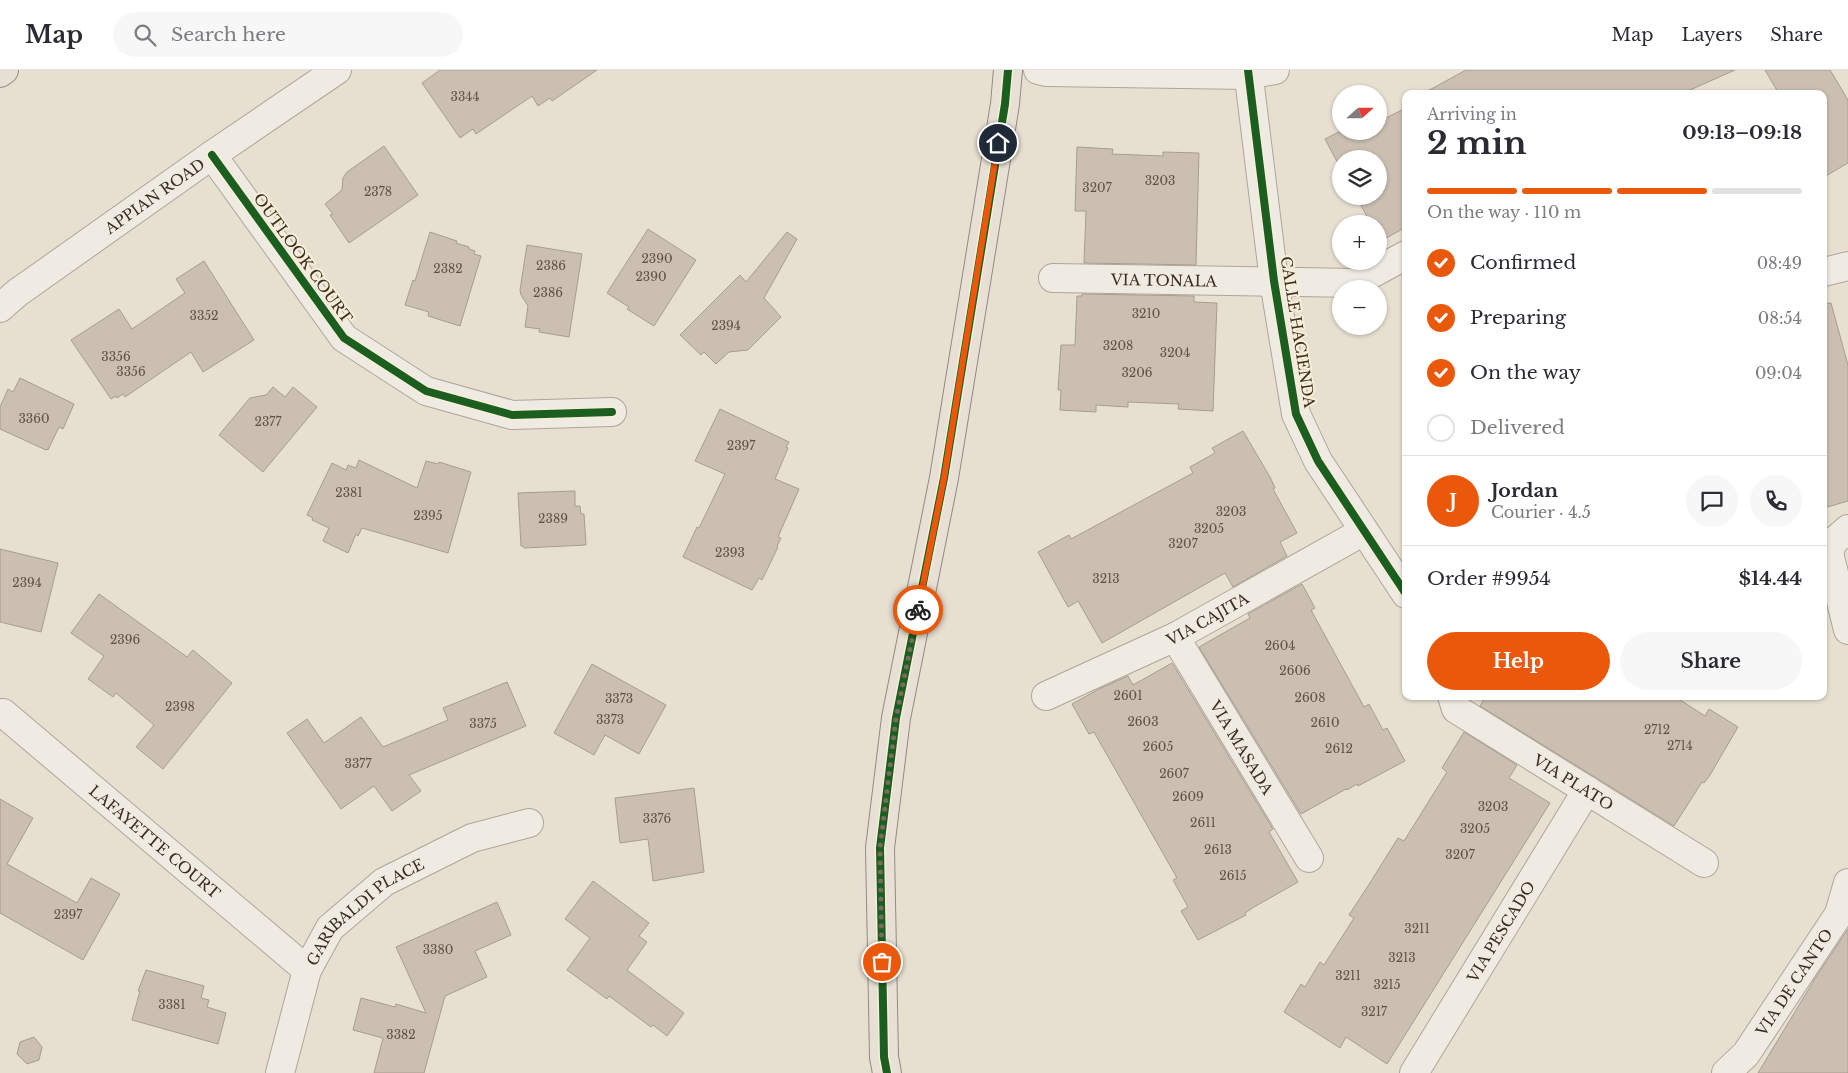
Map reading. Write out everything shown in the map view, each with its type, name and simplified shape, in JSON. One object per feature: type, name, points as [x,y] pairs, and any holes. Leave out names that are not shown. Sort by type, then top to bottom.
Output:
[{"type":"main road","points":[[0,73],[4,70]]},
{"type":"main road","points":[[887,1073],[884,1047],[881,839],[896,718],[944,478],[1003,113],[1008,70]]},
{"type":"street","name":"APPIAN ROAD","points":[[0,308],[212,155],[337,70]]},
{"type":"street","points":[[1038,70],[1046,72],[1248,73],[1275,70]]},
{"type":"street","name":"CALLE HACIENDA","points":[[1248,73],[1274,281],[1296,414],[1318,461],[1402,588]]},
{"type":"street","name":"OUTLOOK COURT","points":[[212,155],[344,338],[368,354],[426,391],[512,415],[612,412]]},
{"type":"street","name":"VIA TONALA","points":[[1053,278],[1355,283],[1402,257]]},
{"type":"street","points":[[1827,271],[1848,266]]},
{"type":"street","points":[[1848,529],[1832,542],[1830,553],[1848,630]]},
{"type":"street","name":"VIA CAJITA","points":[[1046,696],[1175,637],[1364,531]]},
{"type":"street","name":"VIA MASADA","points":[[1175,637],[1309,858]]},
{"type":"street","name":"VIA PLATO","points":[[1453,700],[1456,709],[1704,863]]},
{"type":"street","name":"LAFAYETTE COURT","points":[[4,713],[307,970]]},
{"type":"street","name":"VIA PESCADO","points":[[1414,1073],[1587,790]]},
{"type":"street","name":"GARIBALDI PLACE","points":[[280,1073],[307,970],[330,928],[384,882],[472,838],[529,823]]},
{"type":"street","name":"VIA DE CANTO","points":[[1726,1073],[1746,1054],[1839,914],[1848,883]]},
{"type":"building","points":[[440,70],[597,70],[552,101],[550,98],[538,106],[532,96],[476,134],[473,129],[460,138],[422,83]]},
{"type":"building","points":[[1466,70],[1735,70],[1690,90],[1429,90]]},
{"type":"building","points":[[1765,70],[1830,70],[1848,100],[1848,163],[1827,175],[1827,90],[1777,90]]},
{"type":"building","points":[[1402,110],[1402,229],[1387,238],[1387,215],[1366,215],[1361,205],[1387,205],[1387,150],[1332,150],[1332,152],[1325,139],[1332,136],[1332,140],[1388,140],[1388,117]]},
{"type":"building","points":[[384,146],[418,195],[349,243],[330,215],[333,214],[325,204],[342,190],[343,178],[347,172]]},
{"type":"building","points":[[1077,147],[1113,149],[1112,154],[1163,156],[1163,152],[1199,153],[1196,265],[1084,263],[1086,211],[1075,211]]},
{"type":"building","points":[[648,229],[696,260],[654,326],[627,309],[629,307],[607,293]]},
{"type":"building","points":[[430,232],[457,241],[456,243],[469,247],[469,249],[475,251],[474,254],[481,256],[460,326],[428,316],[429,312],[405,305],[413,280],[415,281]]},
{"type":"building","points":[[787,232],[797,239],[764,298],[781,317],[748,350],[729,352],[716,364],[704,352],[701,355],[680,335],[740,275],[746,282]]},
{"type":"building","points":[[527,245],[582,254],[569,337],[539,332],[540,329],[525,327],[528,306],[520,290]]},
{"type":"building","points":[[204,261],[254,340],[203,372],[191,352],[125,397],[123,394],[111,399],[71,340],[119,309],[132,329],[185,293],[176,279]]},
{"type":"building","points":[[1082,294],[1194,296],[1194,302],[1217,303],[1213,411],[1178,409],[1179,404],[1128,402],[1128,407],[1096,405],[1096,412],[1060,410],[1061,390],[1058,390],[1061,345],[1075,345],[1077,296],[1082,296]]},
{"type":"building","points":[[1831,303],[1848,365],[1848,501],[1827,507],[1827,304]]},
{"type":"building","points":[[20,378],[74,404],[63,429],[59,427],[48,450],[0,429],[0,407],[8,389],[13,392]]},
{"type":"building","points":[[273,387],[285,397],[293,387],[317,407],[263,472],[219,435],[250,398],[266,395]]},
{"type":"building","points":[[720,409],[789,442],[775,479],[799,489],[778,537],[781,538],[778,547],[762,580],[759,578],[752,590],[683,557],[725,474],[695,461]]},
{"type":"building","points":[[1243,431],[1270,477],[1275,488],[1273,489],[1297,533],[1280,542],[1287,556],[1233,587],[1225,573],[1102,643],[1078,601],[1068,607],[1038,552],[1069,535],[1071,539],[1193,473],[1190,467],[1215,453],[1212,448]]},
{"type":"building","points":[[359,460],[417,488],[426,461],[438,464],[439,462],[471,472],[448,553],[362,528],[358,536],[356,534],[348,553],[323,541],[329,528],[312,520],[313,518],[307,515],[332,463],[346,470],[348,465],[356,468]]},
{"type":"building","points":[[575,491],[575,506],[580,506],[581,514],[584,514],[586,545],[524,548],[521,546],[518,493]]},
{"type":"building","points":[[0,549],[58,563],[41,632],[0,622]]},
{"type":"building","points":[[1302,584],[1315,608],[1311,610],[1364,707],[1369,704],[1383,730],[1387,728],[1405,761],[1358,786],[1357,784],[1346,789],[1301,814],[1199,647],[1250,618],[1248,614]]},
{"type":"building","points":[[99,594],[187,657],[193,650],[232,683],[163,769],[136,747],[154,725],[116,693],[113,697],[88,679],[104,656],[71,633]]},
{"type":"building","points":[[1172,663],[1273,829],[1269,832],[1298,882],[1254,907],[1245,913],[1246,915],[1198,940],[1181,911],[1188,907],[1173,880],[1177,878],[1094,732],[1089,734],[1072,704],[1128,676],[1133,685]]},
{"type":"building","points":[[592,664],[666,705],[639,754],[605,735],[594,755],[554,733]]},
{"type":"building","points":[[507,682],[526,726],[409,775],[421,791],[392,811],[374,786],[341,809],[287,733],[307,719],[324,743],[361,717],[383,747],[448,720],[443,708]]},
{"type":"building","points":[[1484,700],[1680,700],[1705,716],[1709,709],[1738,727],[1710,775],[1704,783],[1702,782],[1674,826],[1480,706]]},
{"type":"building","points":[[1464,732],[1517,765],[1509,778],[1550,803],[1387,1064],[1346,1037],[1340,1048],[1284,1012],[1301,984],[1305,987],[1320,962],[1324,965],[1354,918],[1349,915],[1398,838],[1404,841],[1447,772],[1442,768]]},
{"type":"building","points":[[694,788],[704,872],[653,881],[648,839],[620,843],[615,798]]},
{"type":"building","points":[[0,799],[33,818],[7,864],[77,903],[91,878],[120,894],[83,960],[0,913]]},
{"type":"building","points":[[593,881],[649,923],[639,936],[647,942],[627,970],[684,1013],[667,1036],[653,1025],[651,1027],[609,996],[607,999],[567,970],[590,938],[565,919]]},
{"type":"building","points":[[497,902],[511,935],[475,951],[487,977],[445,996],[424,1073],[374,1073],[383,1038],[353,1030],[361,998],[395,1007],[396,1004],[426,1013],[396,947]]},
{"type":"building","points":[[1848,929],[1848,1073],[1758,1073],[1816,977]]},
{"type":"building","points":[[146,970],[204,986],[201,998],[209,1000],[207,1007],[226,1013],[218,1044],[132,1020],[140,991],[138,991]]},
{"type":"building","points":[[34,1037],[42,1047],[39,1060],[27,1064],[17,1054],[20,1042]]},
{"type":"cycle path","points":[[887,1073],[884,1057],[880,848],[896,718],[944,478],[1005,104],[1008,70]]},
{"type":"cycle path","points":[[1248,70],[1274,281],[1296,414],[1318,461],[1402,588]]},
{"type":"cycle path","points":[[212,155],[344,338],[426,391],[512,415],[612,412]]},
{"type":"way so far","points":[[882,962],[880,848],[896,718],[918,610]]},
{"type":"route","points":[[918,610],[944,478],[998,143]]}]
